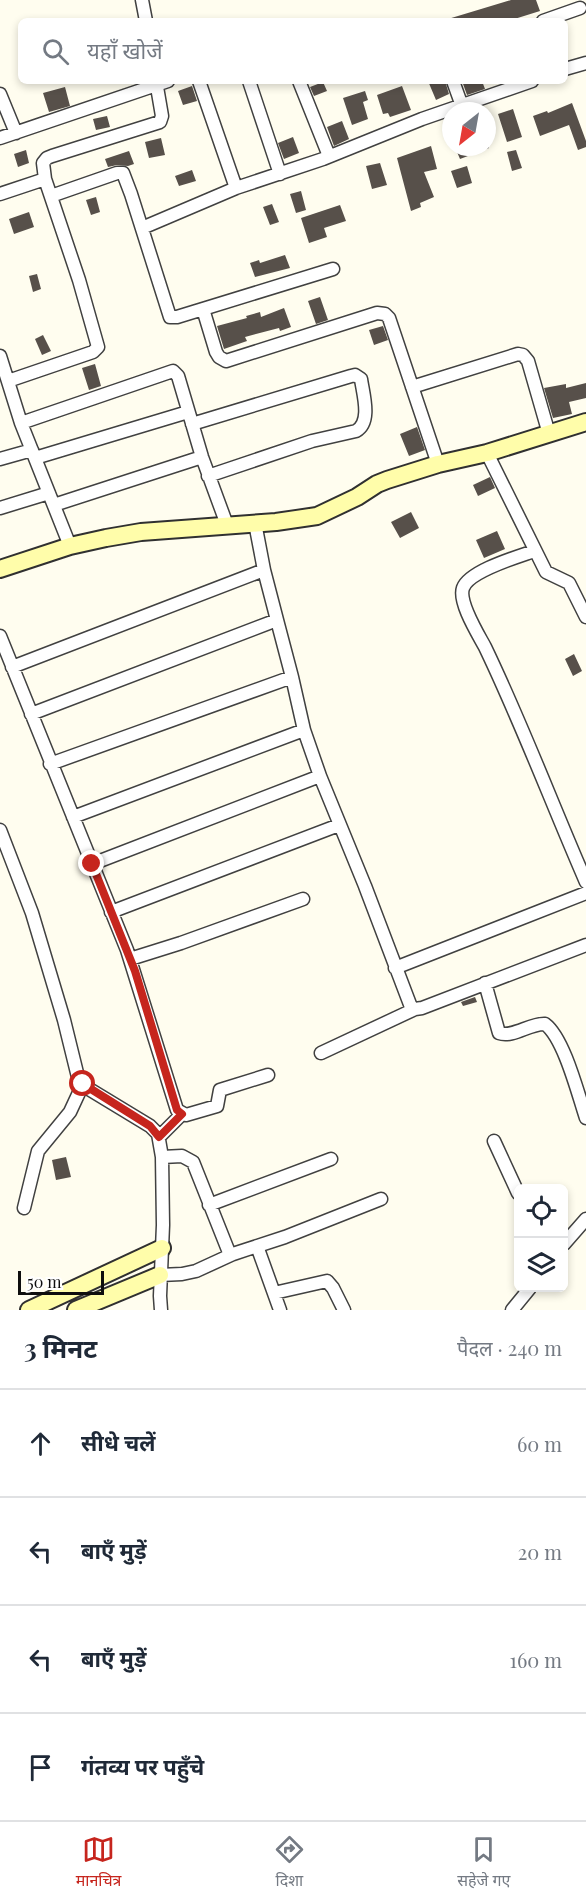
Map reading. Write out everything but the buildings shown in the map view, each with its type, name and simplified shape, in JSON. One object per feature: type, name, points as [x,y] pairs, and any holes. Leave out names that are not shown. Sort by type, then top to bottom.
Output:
[{"type":"street","points":[[142,0],[145,18]]},
{"type":"street","points":[[552,18],[580,8]]},
{"type":"street","points":[[568,69],[585,66]]},
{"type":"street","points":[[0,138],[154,84]]},
{"type":"street","points":[[8,381],[93,352],[98,347],[79,280],[45,179],[43,163],[47,158],[160,122],[162,116],[160,84]]},
{"type":"street","points":[[201,84],[236,188]]},
{"type":"street","points":[[250,84],[280,174]]},
{"type":"street","points":[[300,84],[329,156]]},
{"type":"street","points":[[454,84],[461,102]]},
{"type":"street","points":[[473,102],[524,84]]},
{"type":"street","points":[[0,94],[16,133]]},
{"type":"street","points":[[142,228],[236,188],[442,114]]},
{"type":"street","points":[[51,196],[120,172],[125,176],[170,317],[177,317],[333,269]]},
{"type":"street","points":[[0,194],[45,179]]},
{"type":"street","points":[[203,309],[216,352],[226,361],[382,313],[389,318],[438,464]]},
{"type":"street","points":[[412,387],[523,354],[528,361],[549,434]]},
{"type":"street","points":[[0,356],[21,423],[70,546]]},
{"type":"street","points":[[21,423],[173,371],[178,376],[208,476],[227,525]]},
{"type":"street","points":[[0,459],[34,454],[190,418],[355,375],[361,379],[365,419],[361,428],[312,441],[208,476]]},
{"type":"street","points":[[0,569],[70,546],[141,532],[317,516],[349,501],[377,484],[438,464],[487,453],[586,422]]},
{"type":"street","points":[[487,453],[546,572],[555,578],[564,580],[572,587],[586,617]]},
{"type":"street","points":[[54,506],[202,457]]},
{"type":"street","points":[[0,508],[49,493]]},
{"type":"street","points":[[255,523],[264,570],[304,730],[408,1002],[416,1009]]},
{"type":"street","points":[[534,551],[475,575],[466,582],[462,601],[492,663],[586,882]]},
{"type":"street","points":[[12,668],[264,570]]},
{"type":"street","points":[[31,714],[277,620]]},
{"type":"street","points":[[0,636],[130,960],[177,1110],[182,1114],[189,1114],[217,1106],[220,1090],[268,1075]]},
{"type":"street","points":[[50,764],[292,677]]},
{"type":"street","points":[[74,817],[304,730]]},
{"type":"street","points":[[92,864],[320,776]]},
{"type":"street","points":[[111,912],[339,825]]},
{"type":"street","points":[[0,830],[32,913],[64,1020],[74,1064],[83,1084],[150,1126],[159,1137],[162,1157],[161,1310]]},
{"type":"street","points":[[395,968],[586,893]]},
{"type":"street","points":[[130,960],[182,944],[303,899]]},
{"type":"street","points":[[321,1053],[416,1009],[586,945]]},
{"type":"street","points":[[485,984],[497,1029],[502,1035],[539,1024],[545,1024],[554,1033],[563,1051],[586,1118]]},
{"type":"street","points":[[24,1209],[38,1151],[70,1112],[83,1084]]},
{"type":"street","points":[[159,1137],[182,1114]]},
{"type":"street","points":[[494,1141],[515,1184]]},
{"type":"street","points":[[162,1157],[182,1156],[190,1159],[230,1255]]},
{"type":"street","points":[[209,1205],[331,1159]]},
{"type":"street","points":[[76,1310],[160,1275],[189,1274],[230,1255],[381,1199]]},
{"type":"street","points":[[568,1239],[586,1219]]},
{"type":"street","points":[[257,1246],[280,1310]]},
{"type":"street","points":[[29,1310],[162,1248]]},
{"type":"street","points":[[274,1293],[327,1281],[344,1310]]},
{"type":"street","points":[[512,1310],[526,1292]]},
{"type":"route","points":[[83,1084],[150,1126],[159,1137],[182,1114],[177,1110],[135,971],[92,864]]}]
